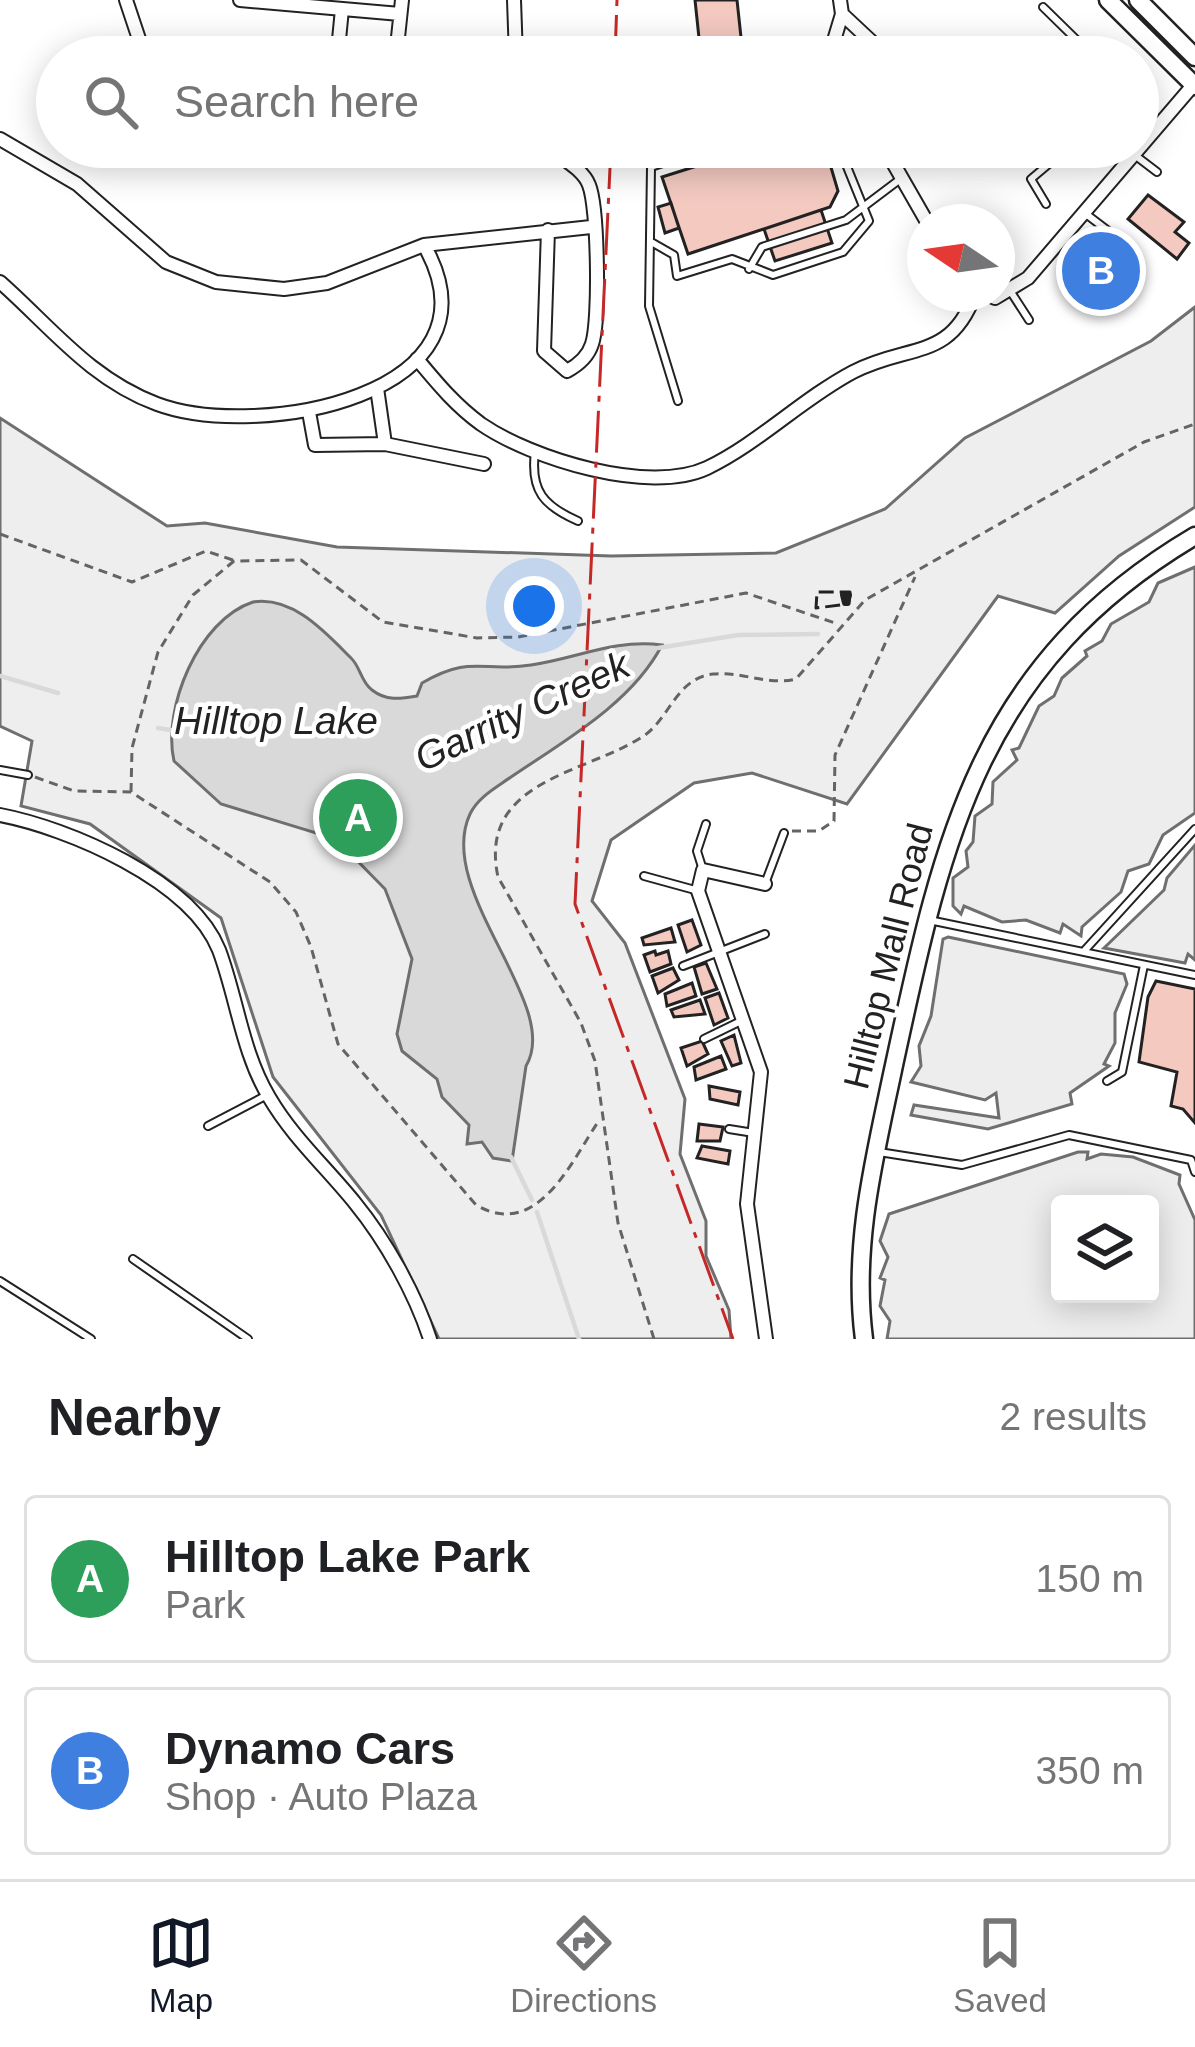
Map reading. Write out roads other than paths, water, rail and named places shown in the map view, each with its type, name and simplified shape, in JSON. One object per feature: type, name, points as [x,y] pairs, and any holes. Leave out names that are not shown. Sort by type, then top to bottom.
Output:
[{"type":"street","points":[[126,0],[138,36]]},
{"type":"street","points":[[240,0],[342,9],[401,7]]},
{"type":"street","points":[[514,0],[515,36]]},
{"type":"street","points":[[1108,0],[1144,36]]},
{"type":"street","points":[[1138,0],[1195,57]]},
{"type":"street","points":[[841,7],[868,36]]},
{"type":"street","points":[[339,36],[342,9]]},
{"type":"street","points":[[1159,50],[1194,85],[1159,125]]},
{"type":"street","points":[[0,139],[36,160]]},
{"type":"street","points":[[50,168],[77,184],[166,262],[216,282],[284,289],[327,283],[424,245],[591,227]]},
{"type":"street","points":[[548,230],[544,350],[567,370],[580,363],[592,344],[598,256],[591,227],[593,195],[587,178],[574,168]]},
{"type":"street","points":[[896,168],[917,204]]},
{"type":"street","points":[[1015,286],[1028,278],[1122,168]]},
{"type":"street","points":[[0,282],[78,358],[113,384],[158,404],[206,417],[309,412],[377,388],[417,359],[435,338],[444,285],[424,245]]},
{"type":"street","points":[[417,359],[450,399],[484,426],[535,452],[661,480],[706,468],[850,373],[948,339],[965,324],[969,312]]},
{"type":"street","points":[[377,388],[386,444]]},
{"type":"street","points":[[309,412],[316,446],[386,444],[484,464]]},
{"type":"street","name":"Hilltop Mall Road","points":[[864,1339],[860,1256],[876,1152],[926,919],[964,795],[1020,699],[1090,617],[1195,536]]},
{"type":"street","points":[[0,815],[60,827],[118,854],[202,925],[218,947],[267,1095],[310,1156],[357,1205],[420,1309],[430,1339]]},
{"type":"street","points":[[765,884],[703,870],[698,891],[761,1072],[747,1204],[766,1339]]},
{"type":"lane","points":[[1042,7],[1073,36]]},
{"type":"lane","points":[[651,168],[649,306],[678,401]]},
{"type":"lane","points":[[653,243],[674,255],[677,276],[732,259],[773,275],[843,252],[868,221],[847,168]]},
{"type":"lane","points":[[1043,168],[1030,179],[1046,204]]},
{"type":"lane","points":[[1152,168],[1157,172]]},
{"type":"lane","points":[[749,269],[762,247],[846,220],[902,178]]},
{"type":"lane","points":[[1084,212],[1107,230]]},
{"type":"lane","points":[[1015,298],[1029,320]]},
{"type":"lane","points":[[535,452],[538,493],[545,505],[578,521]]},
{"type":"lane","points":[[0,770],[28,775]]},
{"type":"lane","points":[[703,870],[697,851],[706,824]]},
{"type":"lane","points":[[1085,950],[1195,829]]},
{"type":"lane","points":[[765,884],[784,833]]},
{"type":"lane","points":[[644,876],[698,891]]},
{"type":"lane","points":[[926,919],[1195,975]]},
{"type":"lane","points":[[683,966],[765,934]]},
{"type":"lane","points":[[1107,1081],[1123,1072],[1144,965]]},
{"type":"lane","points":[[704,1039],[744,1020]]},
{"type":"lane","points":[[208,1126],[267,1095]]},
{"type":"lane","points":[[729,1129],[754,1133]]},
{"type":"lane","points":[[876,1152],[962,1166],[1069,1135],[1191,1160],[1195,1172]]},
{"type":"lane","points":[[134,1259],[248,1339]]},
{"type":"lane","points":[[0,1280],[91,1339]]},
{"type":"water","name":"Hilltop Lake","points":[[253,602],[282,605],[307,618],[354,661],[368,687],[393,698],[417,696],[422,683],[453,669],[514,667],[612,647],[662,645],[615,703],[488,793],[470,814],[464,844],[469,877],[528,1012],[533,1041],[512,1161],[493,1158],[482,1142],[467,1144],[469,1125],[442,1097],[437,1079],[402,1051],[397,1034],[412,959],[385,889],[336,839],[221,804],[174,761],[174,717],[188,669],[216,627]]},
{"type":"waterway","name":"Garrity Creek","points":[[658,648],[738,635],[818,634]]},
{"type":"waterway","name":"Garrity Creek","points":[[0,676],[58,693]]},
{"type":"waterway","name":"Garrity Creek","points":[[158,728],[176,731]]},
{"type":"waterway","points":[[511,1157],[532,1200]]},
{"type":"waterway","points":[[537,1212],[579,1339]]},
{"type":"place","name":"Dynamo Cars","points":[[1101,271]]},
{"type":"place","name":"Hilltop Lake Park","points":[[358,818]]}]
